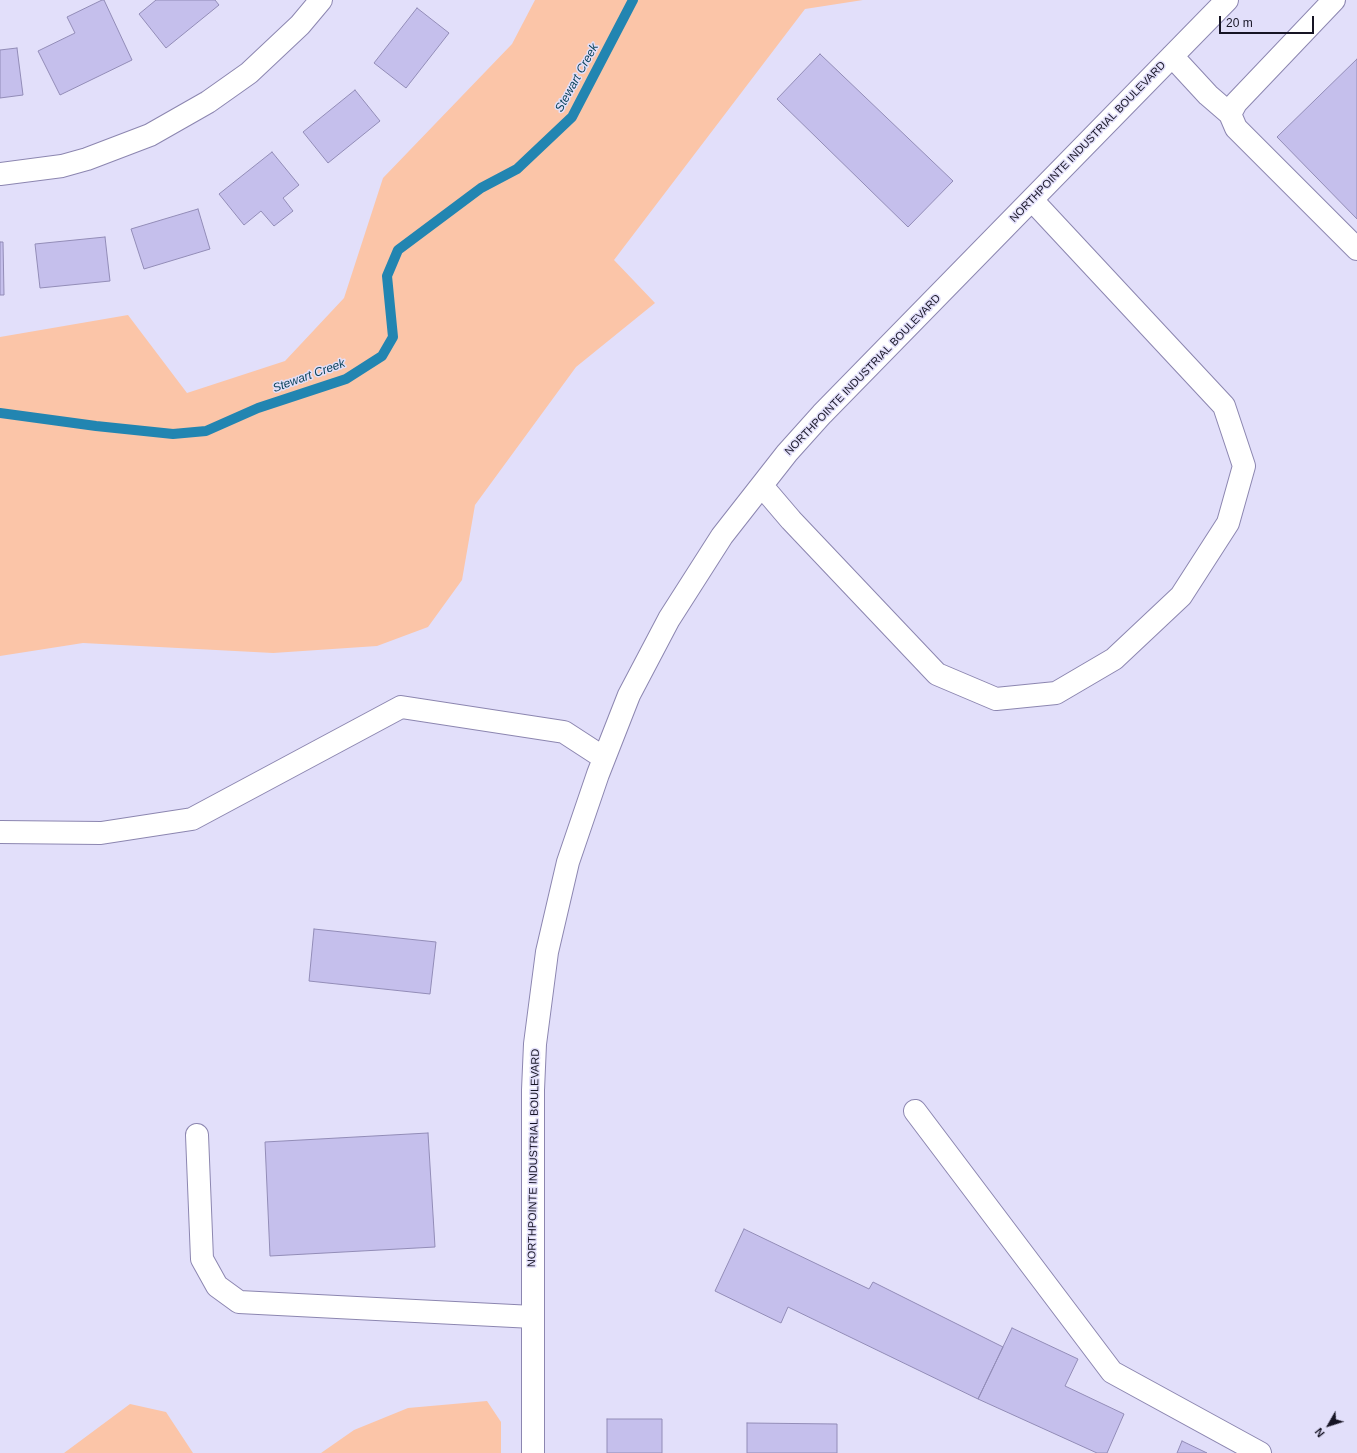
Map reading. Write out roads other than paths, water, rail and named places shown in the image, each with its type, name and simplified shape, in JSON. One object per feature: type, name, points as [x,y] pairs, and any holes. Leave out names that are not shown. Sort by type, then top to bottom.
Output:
[{"type":"street","points":[[0,174],[62,166],[87,159],[150,135],[208,102],[249,73],[300,25],[321,0]]},
{"type":"street","name":"NORTHPOINTE INDUSTRIAL BOULEVARD","points":[[533,1453],[533,1090],[535,1044],[547,952],[568,862],[604,758],[629,695],[668,618],[722,536],[787,453],[822,414],[1227,0]]},
{"type":"street","points":[[1230,114],[1236,103],[1334,0]]},
{"type":"street","points":[[1172,56],[1208,95],[1230,114],[1236,128],[1357,249]]},
{"type":"street","points":[[762,486],[791,520],[937,674],[996,699],[1056,693],[1114,659],[1181,596],[1228,524],[1244,466],[1224,406],[1032,200]]},
{"type":"street","points":[[0,832],[101,833],[192,819],[401,707],[564,732],[604,758]]},
{"type":"street","points":[[915,1111],[1112,1372],[1260,1453]]},
{"type":"street","points":[[196,1134],[202,1259],[217,1286],[239,1302],[533,1317]]},
{"type":"waterway","name":"Stewart Creek","points":[[0,413],[96,426],[173,434],[206,431],[258,408],[346,379],[382,356],[393,337],[387,276],[398,250],[481,188],[517,169],[572,117],[633,0]]}]
